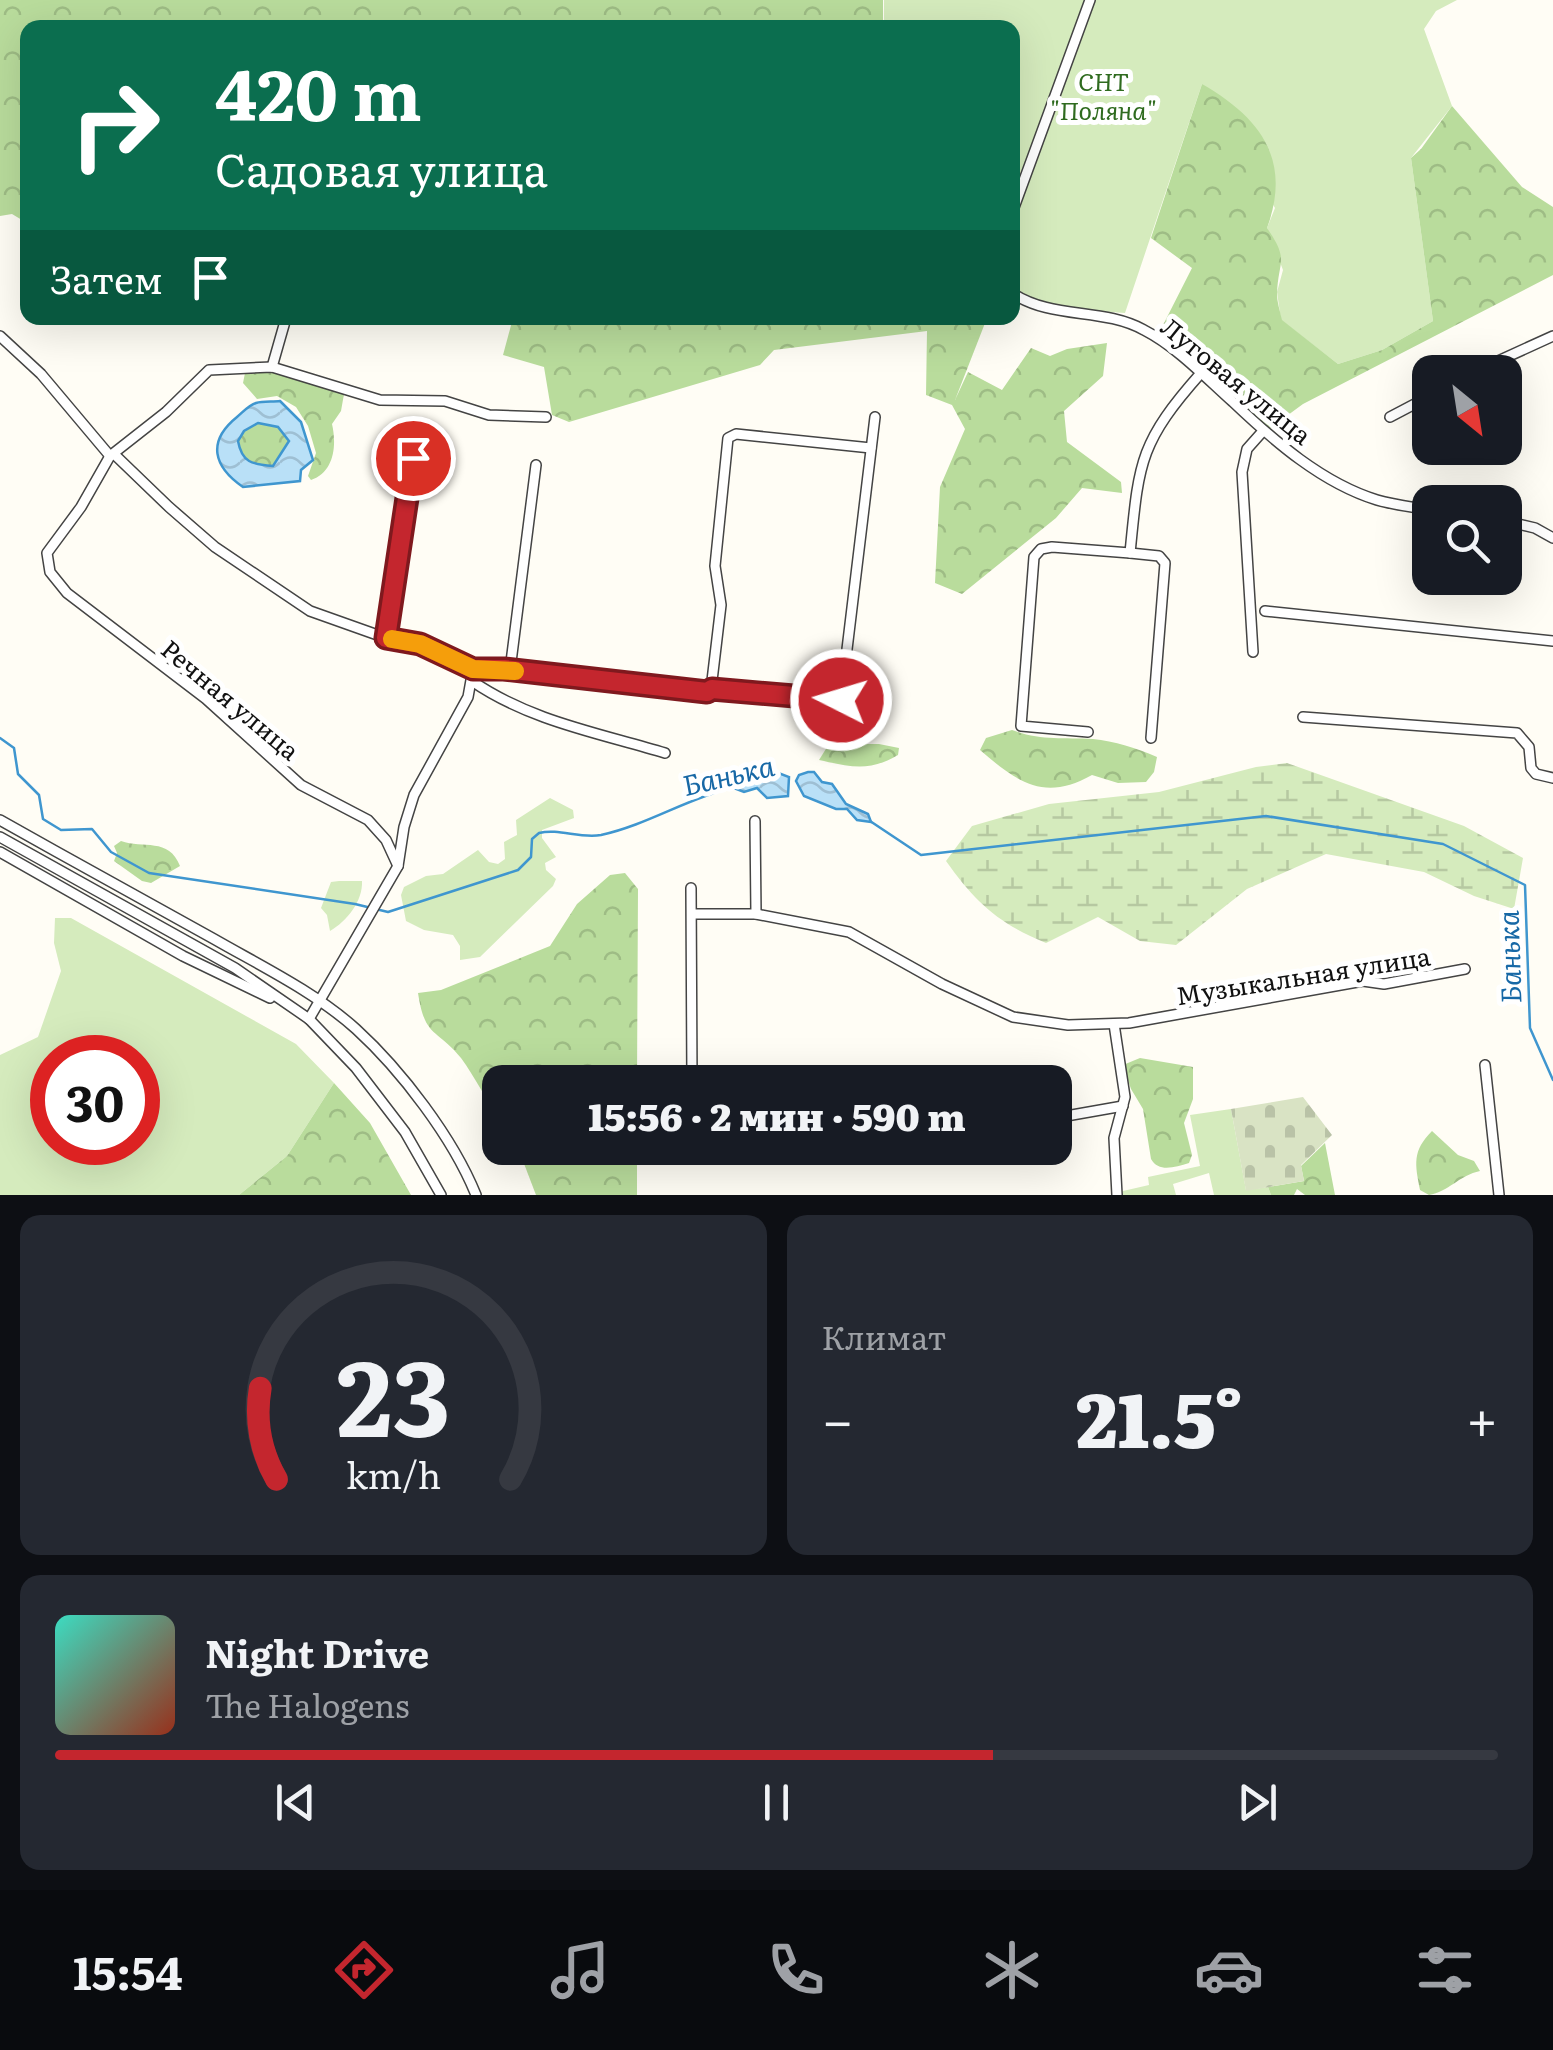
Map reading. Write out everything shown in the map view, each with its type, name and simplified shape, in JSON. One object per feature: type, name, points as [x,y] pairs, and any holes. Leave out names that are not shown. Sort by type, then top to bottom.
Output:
[{"type":"street","points":[[1020,191],[1090,0]]},
{"type":"street","name":"Луговая улица","points":[[1020,297],[1047,310],[1130,323],[1201,372],[1263,431],[1301,460],[1357,492],[1412,507]]},
{"type":"street","points":[[272,366],[284,325]]},
{"type":"street","points":[[0,336],[41,374],[112,456],[168,507],[266,584],[310,611],[386,638],[420,644],[473,669],[707,692],[712,689],[841,700],[875,417]]},
{"type":"street","points":[[1511,355],[1553,336]]},
{"type":"street","points":[[112,456],[209,370],[272,366],[380,400],[446,401],[489,415],[546,417]]},
{"type":"street","points":[[1130,553],[1139,468],[1148,444],[1158,424],[1201,372]]},
{"type":"street","points":[[1390,416],[1412,405]]},
{"type":"street","points":[[1253,652],[1242,472],[1246,449],[1263,431]]},
{"type":"street","points":[[712,689],[721,606],[714,566],[728,438],[736,434],[871,448]]},
{"type":"street","name":"Речная улица","points":[[112,456],[82,507],[47,553],[50,572],[67,593],[206,700],[301,785],[368,820],[386,840],[398,866]]},
{"type":"street","points":[[386,638],[413,458]]},
{"type":"street","points":[[510,670],[536,465]]},
{"type":"street","points":[[1522,525],[1553,538]]},
{"type":"street","points":[[1088,732],[1021,726],[1034,557],[1041,549],[1160,556],[1166,563],[1151,738]]},
{"type":"street","points":[[1265,611],[1553,641]]},
{"type":"street","points":[[305,1015],[320,1001],[398,866],[414,795],[451,730],[472,682],[473,669]]},
{"type":"street","points":[[472,682],[535,716],[665,752]]},
{"type":"street","points":[[1303,716],[1517,733],[1529,747],[1530,768],[1536,774],[1553,778]]},
{"type":"street","points":[[0,820],[320,1001],[354,1027],[405,1082],[441,1133],[476,1195]]},
{"type":"street","points":[[755,821],[756,914]]},
{"type":"street","points":[[0,837],[235,968],[305,1015],[356,1068],[405,1132],[441,1195]]},
{"type":"street","points":[[0,852],[183,956],[305,1015]]},
{"type":"street","points":[[692,888],[692,1065]]},
{"type":"street","name":"Музыкальная улица","points":[[692,914],[756,914],[850,932],[942,984],[1013,1017],[1068,1025],[1114,1024],[1363,981],[1384,984],[1465,969]]},
{"type":"street","points":[[1114,1024],[1124,1106],[1114,1138],[1117,1195]]},
{"type":"street","points":[[1484,1065],[1499,1195]]},
{"type":"street","points":[[1072,1115],[1124,1106]]},
{"type":"green space","points":[[0,0],[883,0],[883,20],[20,20],[20,219],[12,214],[0,216]]},
{"type":"green space","name":"СНТ \"Поляна\"","points":[[884,0],[1457,0],[1436,11],[1424,29],[1452,106],[1411,158],[1433,321],[1382,350],[1338,364],[1281,320],[1277,292],[1283,270],[1267,228],[1275,208],[1202,84],[1125,313],[1057,308],[1020,293],[1020,20],[884,20]]},
{"type":"green space","points":[[1202,84],[1241,111],[1266,143],[1276,182],[1267,228],[1281,254],[1277,294],[1282,320],[1338,364],[1382,350],[1433,321],[1411,158],[1452,106],[1522,187],[1553,207],[1553,275],[1303,404],[1269,429],[1162,327],[1192,268],[1151,238]]},
{"type":"green space","points":[[511,325],[984,325],[955,400],[968,372],[1002,390],[1031,348],[1050,356],[1067,349],[1107,343],[1103,376],[1064,411],[1067,442],[1121,482],[1122,493],[1082,488],[1056,518],[962,594],[935,583],[940,487],[965,429],[952,405],[926,395],[927,331],[774,350],[760,365],[569,422],[552,415],[544,367],[503,355]]},
{"type":"green space","points":[[272,371],[344,394],[341,411],[332,424],[334,441],[329,465],[311,480],[308,476],[316,453],[308,426],[296,407],[277,396],[257,399],[243,383],[245,373]]},
{"type":"green space","points":[[258,423],[278,426],[289,441],[273,466],[250,461],[240,448],[238,441],[244,431]]},
{"type":"green space","points":[[1012,730],[1125,745],[1157,757],[1154,772],[1146,782],[1118,783],[1092,775],[1059,787],[1032,785],[980,750],[986,738]]},
{"type":"green space","points":[[829,744],[899,748],[898,755],[888,760],[850,766],[819,760]]},
{"type":"green space","points":[[1287,763],[1464,826],[1523,858],[1514,909],[1474,896],[1424,872],[1326,854],[1247,889],[1176,945],[1140,941],[1098,917],[1046,943],[989,910],[946,861],[972,826],[1049,804],[1159,792]]},
{"type":"green space","points":[[550,798],[573,810],[574,818],[542,830],[542,838],[556,857],[545,863],[546,870],[556,879],[553,886],[480,957],[460,960],[460,946],[453,935],[424,930],[406,921],[401,895],[404,887],[426,876],[443,874],[478,850],[489,862],[498,864],[505,859],[504,842],[517,835],[516,820]]},
{"type":"green space","points":[[121,841],[162,847],[180,866],[151,883],[142,881],[114,861],[114,846]]},
{"type":"green space","points":[[625,873],[638,889],[637,1065],[482,1065],[482,1091],[453,1048],[428,1026],[418,993],[441,990],[550,946],[577,904],[610,875]]},
{"type":"green space","points":[[362,881],[353,910],[330,931],[327,915],[321,908],[331,882]]},
{"type":"green space","points":[[55,918],[71,918],[296,1044],[334,1083],[287,1156],[239,1195],[0,1195],[0,1055],[30,1041],[30,1165],[160,1165],[160,1035],[39,1035],[61,971],[54,943]]},
{"type":"green space","points":[[1140,1058],[1193,1067],[1193,1099],[1184,1123],[1192,1155],[1189,1163],[1163,1167],[1151,1159],[1143,1109],[1123,1065]]},
{"type":"green space","points":[[334,1083],[370,1123],[411,1195],[239,1195],[287,1156]]},
{"type":"green space","points":[[1303,1097],[1332,1135],[1301,1165],[1304,1181],[1246,1191],[1231,1109]]},
{"type":"green space","points":[[1231,1109],[1246,1190],[1268,1187],[1271,1195],[1214,1195],[1209,1173],[1173,1184],[1176,1195],[1122,1195],[1123,1191],[1149,1185],[1148,1177],[1200,1166],[1190,1115]]},
{"type":"green space","points":[[1432,1131],[1458,1155],[1474,1161],[1480,1171],[1429,1195],[1420,1190],[1417,1158]]},
{"type":"green space","points":[[1325,1143],[1335,1195],[1305,1195],[1297,1189],[1294,1195],[1271,1195],[1268,1187],[1304,1181],[1301,1166]]},
{"type":"green space","points":[[525,1165],[637,1165],[637,1195],[536,1195]]},
{"type":"water","points":[[280,401],[301,422],[313,460],[301,470],[300,481],[243,487],[220,463],[217,454],[221,436],[251,405]],"holes":[[[258,423],[278,427],[289,441],[273,466],[245,458],[238,441],[244,431]]]},
{"type":"water","points":[[768,769],[789,777],[788,796],[767,798],[757,788],[744,792],[731,787],[736,770]]},
{"type":"water","points":[[808,772],[832,784],[846,804],[868,814],[871,822],[857,820],[847,809],[836,809],[804,796],[796,781]]},
{"type":"waterway","name":"Банька","points":[[0,738],[14,748],[18,774],[39,795],[43,819],[61,830],[92,829],[111,852],[149,873],[388,912],[518,870],[531,857],[532,839],[539,833],[601,835],[734,787]]},
{"type":"waterway","name":"Банька","points":[[870,821],[921,855],[1266,816],[1443,844],[1525,885],[1530,1028],[1553,1080]]},
{"type":"slow traffic","points":[[392,639],[420,644],[473,669],[515,671]]},
{"type":"route","points":[[413,458],[386,638],[420,644],[473,669],[504,669],[707,692],[712,689],[841,700]]}]
